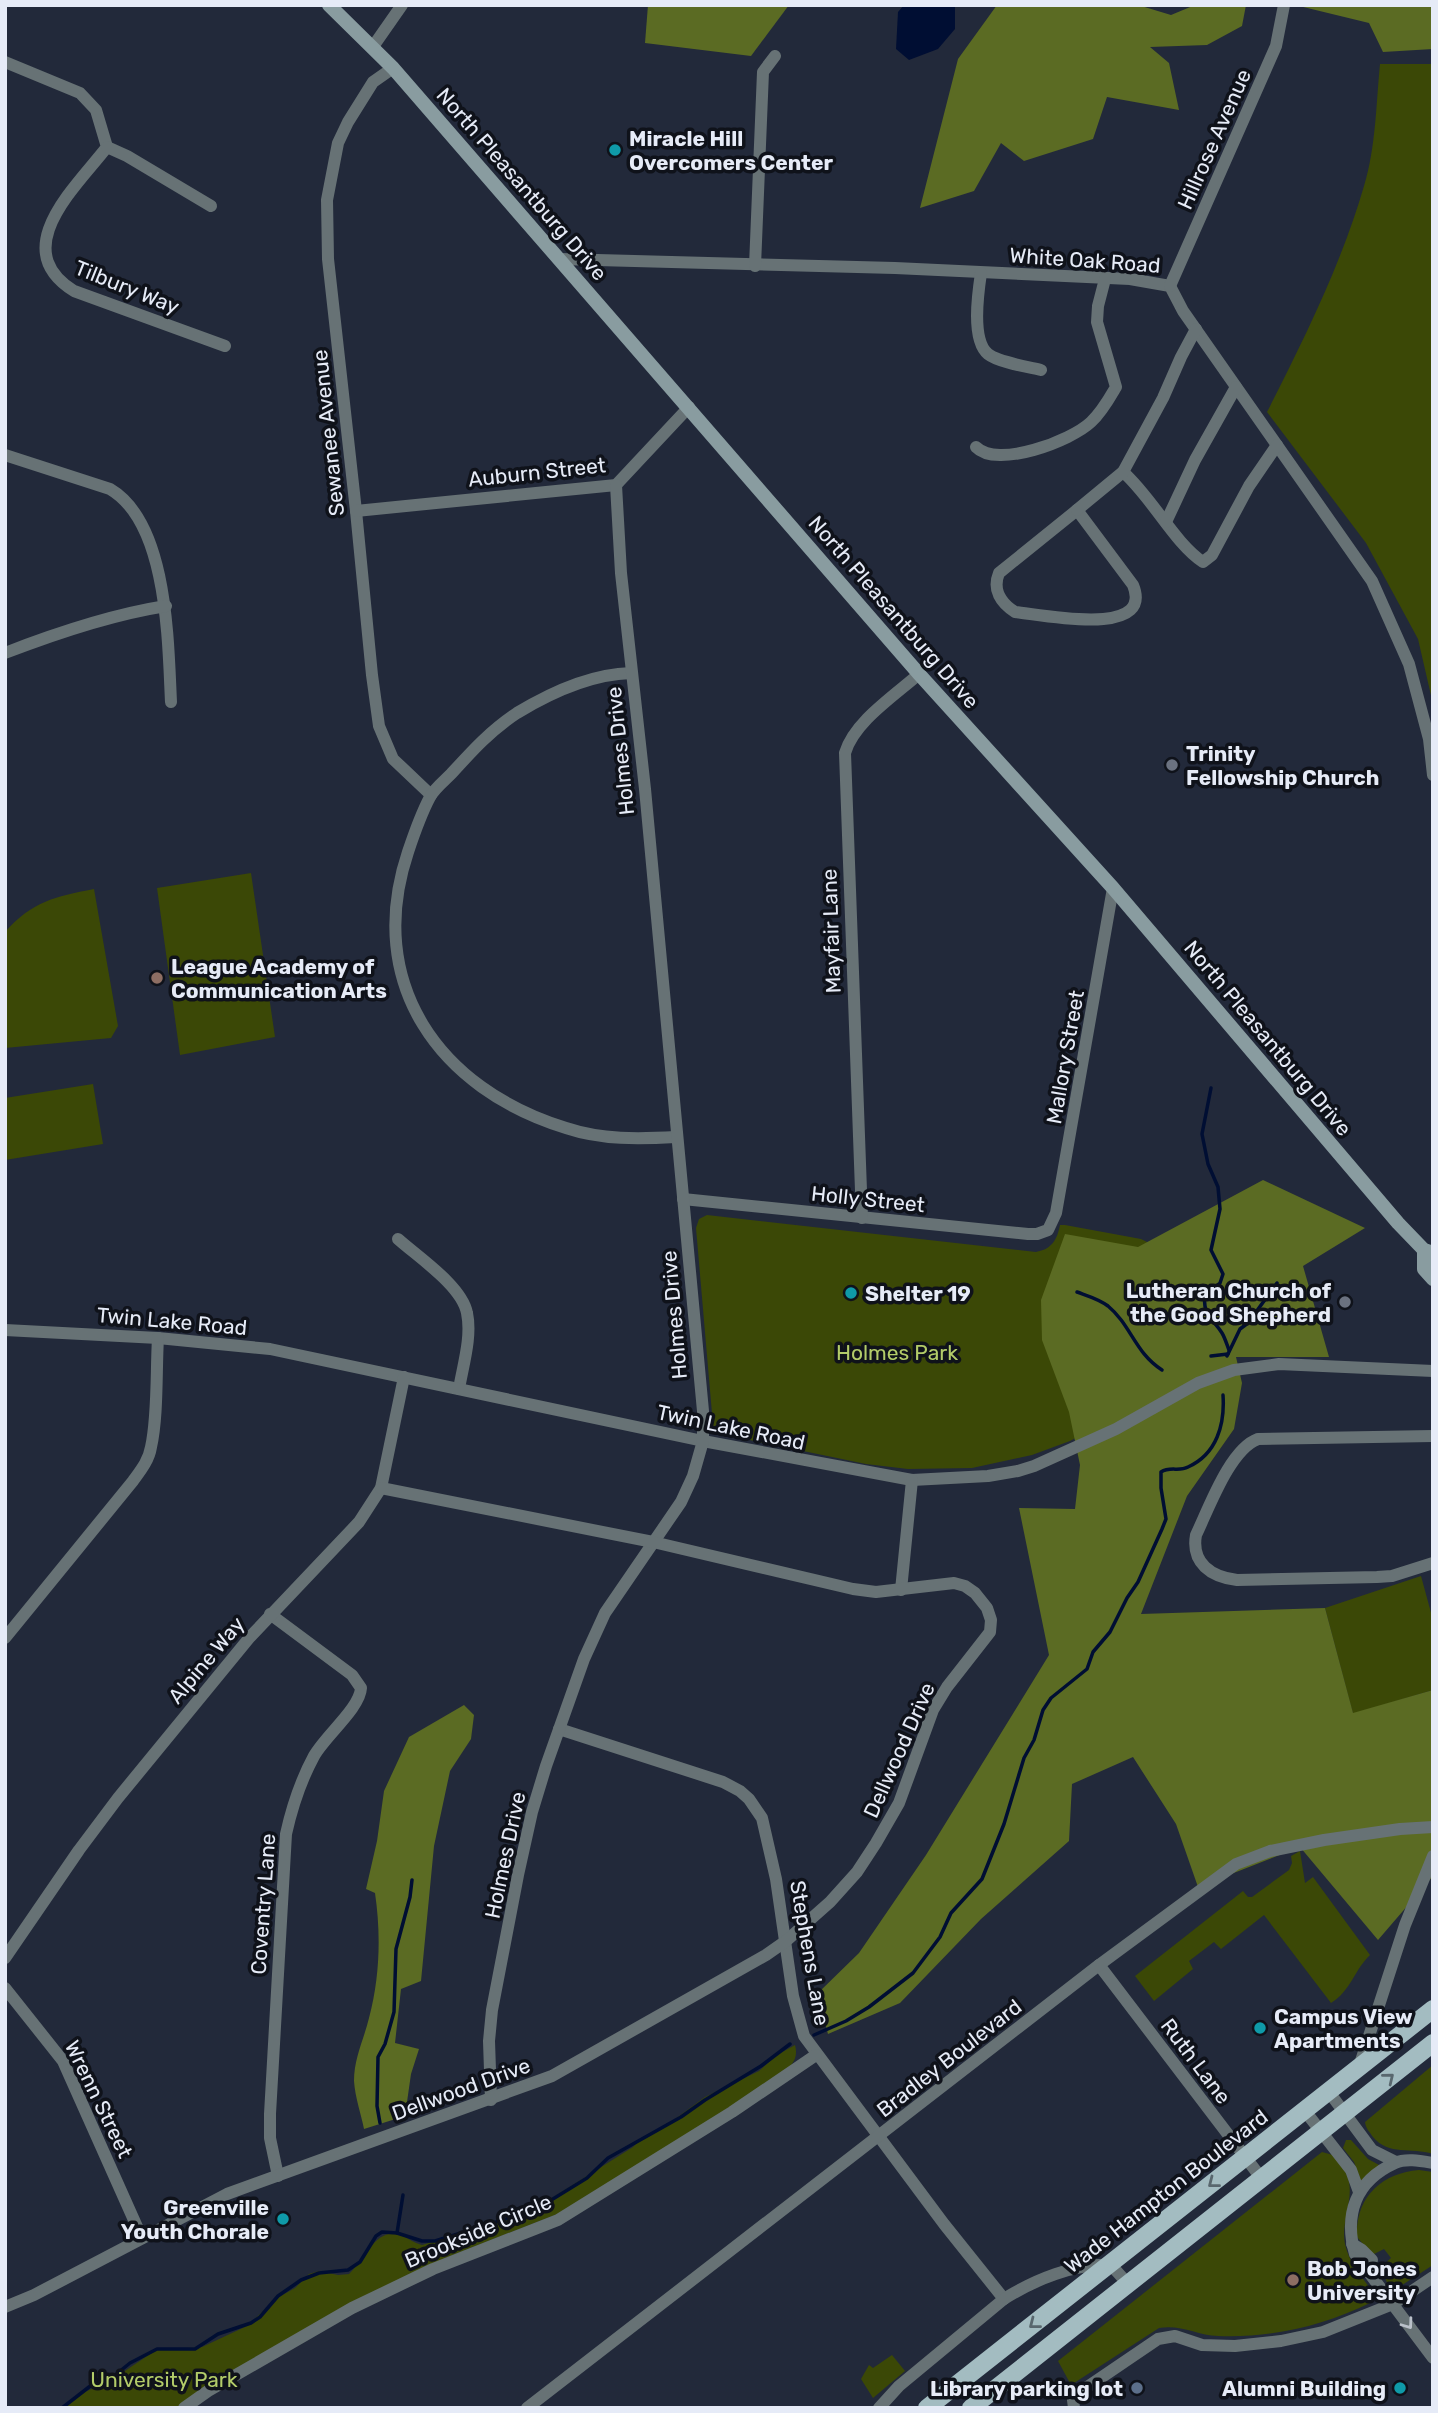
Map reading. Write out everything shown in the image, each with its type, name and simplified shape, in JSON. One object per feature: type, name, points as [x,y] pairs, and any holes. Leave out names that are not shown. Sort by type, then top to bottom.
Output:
[{"type":"main road","name":"North Pleasantburg Drive","points":[[329,5],[393,68],[919,674],[1113,888],[1398,1223],[1428,1251],[1424,1269],[1433,1279]]},
{"type":"main road","name":"Wade Hampton Boulevard","points":[[927,2408],[1433,2009]]},
{"type":"main road","points":[[1418,2021],[1433,2038]]},
{"type":"main road","points":[[971,2408],[1433,2043]]},
{"type":"street","points":[[372,48],[402,5]]},
{"type":"street","name":"Hillrose Avenue","points":[[1170,286],[1276,46],[1284,5]]},
{"type":"street","points":[[755,265],[763,72],[775,56]]},
{"type":"street","points":[[5,62],[80,93],[96,110],[107,148],[127,156],[211,206]]},
{"type":"street","name":"Sewanee Avenue","points":[[393,68],[373,82],[348,121],[333,158],[327,201],[328,259],[379,726],[393,759],[430,795]]},
{"type":"street","name":"Tilbury Way","points":[[107,148],[52,219],[44,253],[48,266],[60,283],[74,291],[225,346]]},
{"type":"street","name":"White Oak Road","points":[[560,259],[895,268],[1130,279],[1170,286],[1183,311],[1372,581],[1409,664],[1429,739],[1433,775]]},
{"type":"street","points":[[981,273],[977,332],[981,346],[993,356],[1041,370]]},
{"type":"street","points":[[976,447],[985,454],[996,455],[1033,451],[1082,430],[1102,411],[1116,387],[1097,322],[1105,279]]},
{"type":"street","points":[[1077,510],[1133,585],[1136,594],[1132,608],[1115,618],[1098,621],[1015,612],[1006,606],[998,594],[996,584],[999,573],[1123,472],[1196,329]]},
{"type":"street","points":[[1166,522],[1195,460],[1236,387]]},
{"type":"street","name":"Auburn Street","points":[[356,511],[616,485],[689,407]]},
{"type":"street","points":[[1123,472],[1137,484],[1191,552],[1203,562],[1207,561],[1249,486],[1277,445]]},
{"type":"street","points":[[5,455],[75,476],[121,495],[132,507],[144,530],[161,580],[166,606],[172,702]]},
{"type":"street","name":"Holmes Drive","points":[[491,2099],[489,2041],[492,2010],[532,1812],[595,1632],[621,1588],[681,1503],[693,1476],[703,1441],[703,1411],[645,789],[631,673],[616,485]]},
{"type":"street","points":[[5,653],[144,609],[166,606]]},
{"type":"street","points":[[631,673],[610,675],[575,685],[531,705],[481,741],[430,795],[403,868],[394,924],[397,953],[412,1007],[433,1041],[467,1075],[489,1092],[537,1118],[566,1128],[610,1137],[676,1137]]},
{"type":"street","name":"Mayfair Lane","points":[[862,1218],[845,753],[848,740],[857,729],[919,674]]},
{"type":"street","name":"Mallory Street","points":[[1048,1230],[1056,1213],[1113,888]]},
{"type":"street","name":"Holly Street","points":[[683,1199],[1028,1234],[1048,1230]]},
{"type":"street","points":[[398,1239],[454,1289],[464,1303],[468,1314],[467,1343],[459,1389]]},
{"type":"street","name":"Twin Lake Road","points":[[5,1329],[158,1338],[270,1349],[703,1441],[912,1480],[988,1476],[1034,1466],[1116,1429],[1198,1383],[1234,1370],[1279,1364],[1433,1371]]},
{"type":"street","points":[[5,1638],[133,1481],[146,1461],[151,1448],[158,1338]]},
{"type":"street","name":"Alpine Way","points":[[5,1958],[118,1798],[270,1614],[346,1539],[359,1522],[381,1488],[404,1377]]},
{"type":"street","points":[[1433,1436],[1258,1438],[1251,1441],[1233,1462],[1196,1535],[1194,1545],[1198,1558],[1206,1569],[1220,1577],[1237,1580],[1392,1576],[1433,1563]]},
{"type":"street","points":[[901,1590],[912,1480]]},
{"type":"street","name":"Dellwood Drive","points":[[5,2307],[34,2295],[227,2194],[551,2076],[766,1955],[830,1902],[857,1872],[899,1803],[933,1710],[947,1687],[990,1632],[991,1620],[987,1608],[975,1593],[954,1583],[876,1592],[835,1586],[653,1542],[381,1488]]},
{"type":"street","name":"Coventry Lane","points":[[270,1614],[352,1675],[361,1688],[357,1701],[313,1757],[295,1800],[286,1834],[270,2114],[270,2138],[278,2176]]},
{"type":"street","name":"Stephens Lane","points":[[559,1729],[706,1775],[740,1791],[756,1808],[765,1829],[776,1879],[797,2014],[804,2036],[878,2137],[1004,2299]]},
{"type":"street","name":"Bradley Boulevard","points":[[527,2408],[1099,1965],[1236,1864],[1270,1851],[1324,1840],[1433,1827]]},
{"type":"street","points":[[1359,2068],[1405,1925],[1433,1856]]},
{"type":"street","name":"Ruth Lane","points":[[1099,1965],[1262,2179]]},
{"type":"street","name":"Wrenn Street","points":[[5,1987],[63,2061],[142,2238]]},
{"type":"street","name":"Brookside Circle","points":[[184,2408],[208,2391],[352,2308],[433,2269],[558,2220],[743,2106],[816,2055]]},
{"type":"street","points":[[1329,2092],[1372,2150],[1396,2162]]},
{"type":"street","points":[[1305,2111],[1351,2170],[1359,2192]]},
{"type":"street","points":[[1433,2162],[1396,2162],[1359,2192],[1350,2213],[1350,2236],[1355,2254],[1433,2358]]},
{"type":"street","points":[[1352,2244],[1362,2250],[1380,2273],[1375,2283]]},
{"type":"street","points":[[878,2408],[900,2386],[1018,2290],[1074,2269],[1111,2265],[1129,2285]]},
{"type":"street","points":[[1074,2407],[1077,2394],[1158,2339],[1175,2336],[1202,2345],[1235,2346],[1281,2341],[1323,2332],[1393,2304],[1433,2277]]},
{"type":"green space","points":[[648,5],[789,5],[751,56],[645,43]]},
{"type":"green space","points":[[997,5],[1138,5],[1171,15],[1195,5],[1246,5],[1242,26],[1207,45],[1150,47],[1169,63],[1179,110],[1107,97],[1093,139],[1024,161],[1001,143],[974,191],[920,208],[958,59]]},
{"type":"green space","points":[[1295,5],[1433,5],[1433,49],[1383,52],[1369,23]]},
{"type":"green space","points":[[1380,64],[1433,64],[1433,704],[1418,639],[1366,543],[1267,412],[1321,301],[1355,215],[1371,156]]},
{"type":"green space","points":[[251,873],[275,1037],[180,1055],[157,888]]},
{"type":"green space","points":[[94,889],[118,1026],[111,1038],[5,1048],[5,932],[25,913],[45,902]]},
{"type":"green space","points":[[93,1084],[103,1144],[5,1160],[5,1098]]},
{"type":"green space","points":[[1263,1180],[1365,1228],[1303,1266],[1329,1357],[1236,1357],[1242,1383],[1234,1429],[1187,1496],[1141,1614],[1325,1608],[1353,1713],[1433,1690],[1433,1876],[1378,1940],[1300,1847],[1198,1887],[1176,1824],[1133,1757],[1072,1784],[1069,1841],[981,1919],[900,2003],[828,2034],[817,1994],[859,1953],[926,1855],[1049,1655],[1019,1508],[1075,1509],[1080,1465],[1069,1412],[1042,1340],[1041,1300],[1065,1234],[1138,1247]]},
{"type":"green space","name":"Holmes Park","points":[[707,1215],[1036,1252],[1050,1246],[1060,1225],[1065,1225],[1141,1239],[1195,1266],[1105,1422],[1070,1441],[1032,1455],[972,1468],[908,1469],[866,1464],[715,1431],[696,1228],[699,1219]]},
{"type":"green space","points":[[1421,1576],[1433,1620],[1433,1690],[1353,1714],[1325,1608]]},
{"type":"green space","points":[[464,1705],[474,1715],[471,1739],[450,1771],[434,1846],[421,1981],[401,1989],[395,2043],[419,2049],[411,2074],[405,2116],[364,2129],[354,2073],[373,2003],[377,1971],[379,1940],[375,1893],[366,1889],[377,1841],[384,1791],[409,1737]]},
{"type":"green space","points":[[1300,1851],[1305,1883],[1313,1877],[1370,1955],[1343,1993],[1331,2003],[1264,1915],[1221,1949],[1214,1942],[1189,1961],[1193,1969],[1154,2001],[1135,1976],[1243,1891],[1248,1897],[1252,1897],[1289,1870],[1291,1856]]},
{"type":"green space","name":"University Park","points":[[795,2045],[795,2058],[781,2075],[565,2211],[448,2257],[204,2388],[176,2408],[63,2408],[156,2350],[202,2347],[247,2326],[277,2298],[295,2288],[309,2274],[319,2271],[349,2274],[371,2246],[384,2235],[401,2235],[422,2245],[528,2213],[633,2147],[705,2097],[759,2071],[777,2055]]},
{"type":"green space","points":[[1433,2065],[1433,2154],[1393,2149],[1379,2143],[1365,2122]]},
{"type":"green space","points":[[1346,2140],[1351,2140],[1368,2159],[1381,2166],[1361,2181],[1354,2162],[1343,2148]]},
{"type":"green space","points":[[1322,2152],[1333,2155],[1349,2181],[1345,2244],[1353,2264],[1373,2292],[1368,2299],[1370,2303],[1334,2318],[1277,2333],[1218,2336],[1174,2327],[1159,2328],[1071,2385],[1058,2361]]},
{"type":"green space","points":[[1419,2170],[1433,2172],[1433,2265],[1392,2290],[1381,2267],[1391,2258],[1384,2249],[1372,2255],[1357,2237],[1358,2223],[1366,2199],[1373,2190],[1393,2176]]},
{"type":"green space","points":[[892,2355],[905,2371],[873,2398],[861,2379],[869,2365],[873,2368]]},
{"type":"water","points":[[904,5],[955,5],[955,29],[938,49],[909,60],[896,49],[898,12]]},
{"type":"waterway","points":[[1211,1088],[1202,1134],[1208,1164],[1218,1187],[1220,1209],[1211,1250],[1223,1274],[1220,1283],[1205,1295],[1204,1302],[1229,1350]]},
{"type":"waterway","points":[[1227,1356],[1240,1329],[1248,1323],[1277,1283]]},
{"type":"waterway","points":[[1077,1292],[1108,1306],[1145,1356],[1162,1370]]},
{"type":"waterway","points":[[1211,1356],[1228,1354]]},
{"type":"waterway","points":[[814,2035],[869,2007],[913,1973],[940,1937],[951,1913],[982,1879],[1043,1710],[1051,1698],[1087,1669],[1093,1652],[1110,1632],[1138,1582],[1162,1529],[1166,1519],[1161,1472],[1185,1468],[1206,1454],[1220,1427],[1223,1395]]},
{"type":"waterway","points":[[380,2123],[377,2106],[378,2057],[385,2044],[394,2012],[396,1949],[412,1880]]},
{"type":"waterway","points":[[62,2408],[98,2380],[114,2376],[130,2363],[157,2349],[195,2349],[218,2334],[251,2323],[260,2317],[278,2296],[301,2280],[319,2273],[348,2270],[360,2262],[376,2236],[382,2232],[397,2233],[422,2241],[435,2241],[535,2210],[587,2178],[608,2158],[681,2117],[761,2066],[790,2044]]},
{"type":"waterway","points":[[397,2233],[403,2195]]},
{"type":"place","name":"Miracle Hill Overcomers Center","points":[[615,150]]},
{"type":"place","name":"Trinity Fellowship Church","points":[[1172,765]]},
{"type":"place","name":"League Academy of Communication Arts","points":[[157,978]]},
{"type":"place","name":"Shelter 19","points":[[851,1293]]},
{"type":"place","name":"Lutheran Church of the Good Shepherd","points":[[1345,1302]]},
{"type":"place","name":"Campus View Apartments","points":[[1260,2028]]},
{"type":"place","name":"Greenville Youth Chorale","points":[[283,2219]]},
{"type":"place","name":"Bob Jones University","points":[[1293,2280]]},
{"type":"place","name":"Library parking lot","points":[[1137,2388]]},
{"type":"place","name":"Alumni Building","points":[[1400,2388]]}]
